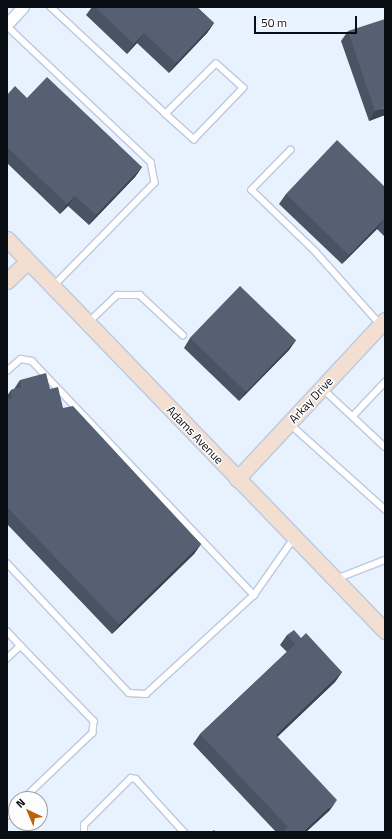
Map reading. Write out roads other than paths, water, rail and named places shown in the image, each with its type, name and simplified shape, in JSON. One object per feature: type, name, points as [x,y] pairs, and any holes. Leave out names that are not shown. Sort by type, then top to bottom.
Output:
[{"type":"street","points":[[7,25],[23,7]]},
{"type":"street","name":"Adams Avenue","points":[[7,239],[385,631]]},
{"type":"street","points":[[7,281],[28,261]]},
{"type":"street","name":"Arkay Drive","points":[[237,479],[383,323]]},
{"type":"lane","points":[[51,7],[166,114],[194,139],[243,88],[216,64],[166,114]]},
{"type":"lane","points":[[7,25],[151,162],[154,176],[155,183],[53,287]]},
{"type":"lane","points":[[291,150],[252,190],[316,252],[383,323]]},
{"type":"lane","points":[[88,324],[117,295],[140,295],[183,335]]},
{"type":"lane","points":[[7,371],[20,359],[32,361],[254,595]]},
{"type":"lane","points":[[353,416],[385,382]]},
{"type":"lane","points":[[322,388],[385,447]]},
{"type":"lane","points":[[289,423],[385,509]]},
{"type":"lane","points":[[7,563],[129,692],[146,694],[254,595],[294,537]]},
{"type":"lane","points":[[335,579],[385,560]]},
{"type":"lane","points":[[7,631],[94,721],[93,733],[32,791]]},
{"type":"lane","points":[[7,659],[20,646]]},
{"type":"lane","points":[[84,832],[84,825],[130,778],[136,779],[184,832]]}]
